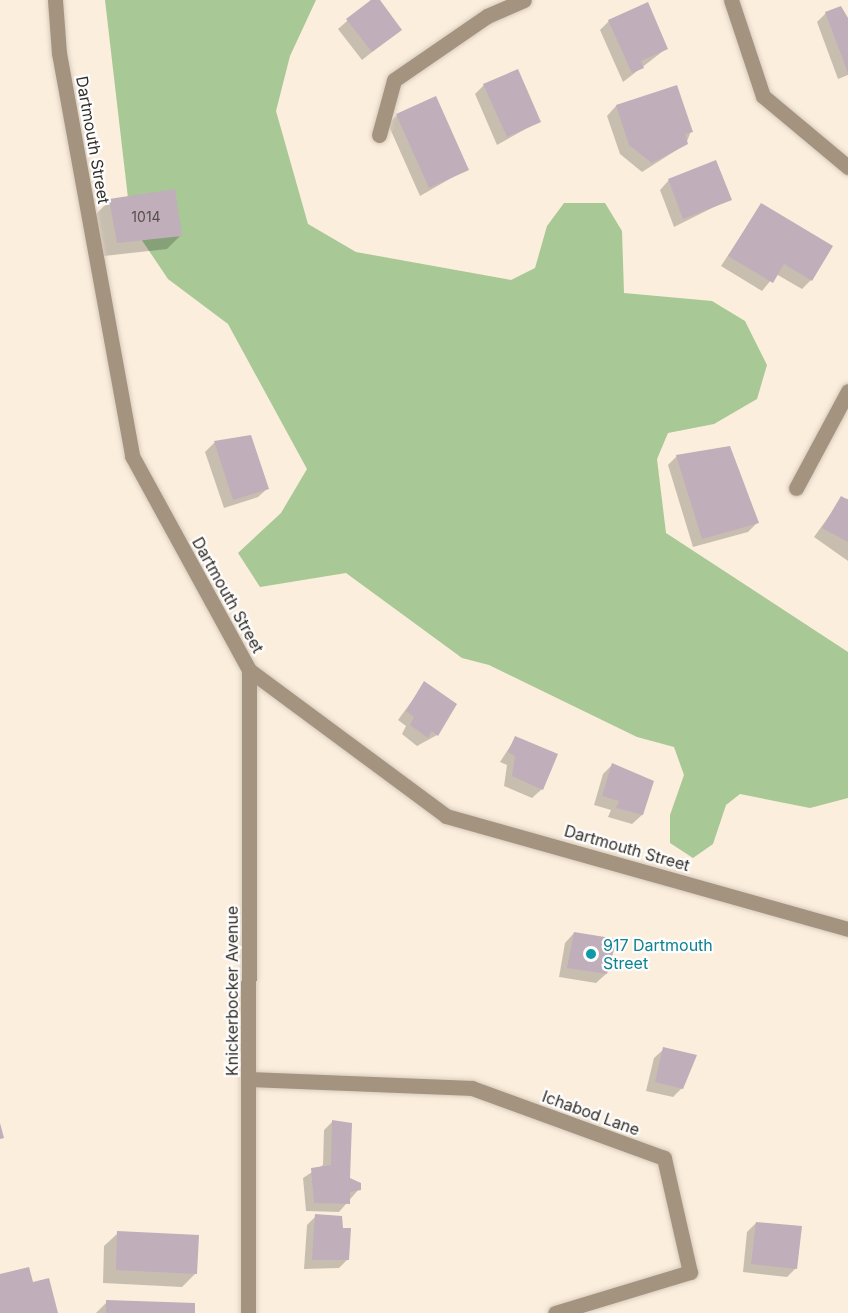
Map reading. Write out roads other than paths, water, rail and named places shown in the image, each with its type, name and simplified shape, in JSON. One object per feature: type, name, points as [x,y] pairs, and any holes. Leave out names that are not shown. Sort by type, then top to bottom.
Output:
[{"type":"street","name":"Dartmouth Street","points":[[55,0],[59,53],[132,456],[249,670],[446,816],[848,929]]},
{"type":"street","points":[[379,135],[394,80],[487,16],[524,0]]},
{"type":"street","points":[[731,0],[763,96],[848,167]]},
{"type":"street","points":[[796,488],[842,422],[848,391]]},
{"type":"street","name":"Knickerbocker Avenue","points":[[248,1313],[249,670]]},
{"type":"street","name":"Ichabod Lane","points":[[250,1078],[472,1088],[664,1158],[690,1272],[555,1313]]},
{"type":"place","name":"917 Dartmouth Street","points":[[591,954]]}]
